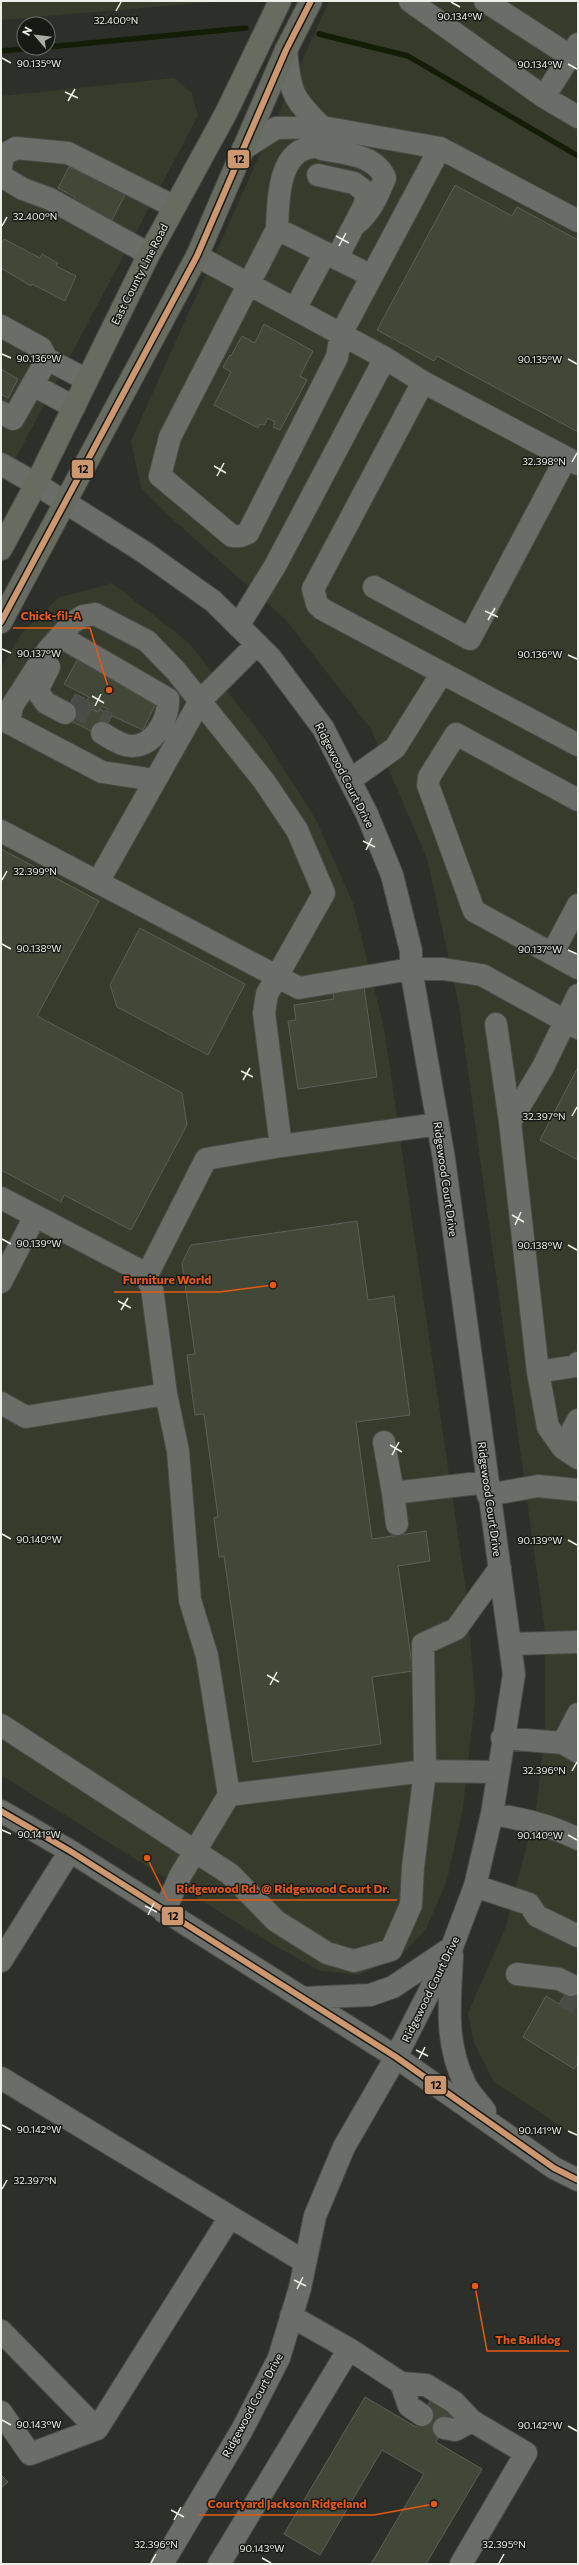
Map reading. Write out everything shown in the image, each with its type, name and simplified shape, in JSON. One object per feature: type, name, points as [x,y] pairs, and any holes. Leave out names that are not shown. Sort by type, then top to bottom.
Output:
[{"type":"main road","name":"East County Line Road","points":[[1,548],[36,484],[173,206],[226,113],[280,1]]},
{"type":"main road","points":[[1,622],[63,503],[197,256],[286,50],[311,1]]},
{"type":"street","points":[[410,1],[544,97],[578,117]]},
{"type":"street","points":[[485,1],[574,50],[544,97]]},
{"type":"street","points":[[286,50],[288,75],[298,104],[319,141]]},
{"type":"street","points":[[243,149],[276,128],[319,141],[365,158],[381,169],[385,178],[376,200],[366,216],[355,225]]},
{"type":"street","points":[[440,148],[341,334],[337,357],[248,533],[241,536],[232,536],[160,476],[170,437],[248,282],[277,229],[278,197],[288,160],[302,148],[319,141],[440,148],[578,221]]},
{"type":"street","points":[[1,168],[3,156],[16,148],[68,153],[173,206]]},
{"type":"street","points":[[285,174],[313,174],[354,183],[366,192],[365,204],[355,225],[331,256],[295,309]]},
{"type":"street","points":[[1,176],[23,189],[50,199],[149,254]]},
{"type":"street","points":[[277,229],[372,276]]},
{"type":"street","points":[[197,256],[248,282],[385,358],[423,382],[572,461],[470,639],[374,587]]},
{"type":"street","points":[[1,326],[41,348],[47,359],[87,380]]},
{"type":"street","points":[[238,626],[275,566],[385,358]]},
{"type":"street","points":[[1,412],[13,419],[47,359]]},
{"type":"street","points":[[423,382],[313,589],[314,597],[322,609],[578,745]]},
{"type":"street","points":[[33,385],[74,407]]},
{"type":"street","name":"Ridgewood Court Drive","points":[[1,464],[36,484],[63,503],[144,552],[213,601],[270,657],[323,728],[367,814],[392,875],[411,951],[410,969],[438,1124],[514,1674],[502,1738],[492,1814],[475,1886],[452,1947],[396,2057],[344,2147],[315,2216],[305,2262],[279,2358],[252,2410],[162,2564]]},
{"type":"street","points":[[154,780],[102,772],[9,723],[12,706],[48,650],[72,623],[84,616],[95,614],[147,641],[176,671],[264,781],[297,830],[324,892],[278,978],[267,994],[264,1013],[282,1146]]},
{"type":"street","points":[[67,708],[47,690],[44,675],[68,642],[79,630],[88,624],[94,624],[144,650],[176,671]]},
{"type":"street","points":[[68,642],[168,699],[168,710],[165,722],[149,740],[135,738],[105,728]]},
{"type":"street","points":[[98,882],[154,780],[200,701],[257,644]]},
{"type":"street","points":[[350,780],[395,748],[442,672]]},
{"type":"street","points":[[578,800],[456,734],[429,777],[428,785],[474,911],[578,968]]},
{"type":"street","points":[[1,831],[299,988],[410,969],[443,969],[482,975],[571,1024]]},
{"type":"street","points":[[552,954],[578,905]]},
{"type":"street","points":[[510,1122],[571,1024],[578,995]]},
{"type":"street","points":[[496,1024],[510,1122],[538,1372],[548,1427],[573,1455]]},
{"type":"street","points":[[146,1277],[206,1160],[282,1146],[438,1124]]},
{"type":"street","points":[[1,1198],[137,1269],[146,1277],[152,1288],[166,1394],[178,1451],[190,1600],[207,1656],[229,1795],[195,1849],[164,1912]]},
{"type":"street","points":[[1,1282],[35,1216]]},
{"type":"street","points":[[538,1372],[576,1366],[578,1363]]},
{"type":"street","points":[[1,1403],[26,1417],[166,1394]]},
{"type":"street","points":[[573,1455],[578,1420]]},
{"type":"street","points":[[384,1442],[397,1524]]},
{"type":"street","points":[[393,1493],[538,1486],[578,1490]]},
{"type":"street","points":[[1,1725],[195,1849],[230,1874],[276,1921],[327,1953],[354,1961],[391,1950],[411,1904],[413,1867],[425,1771],[423,1644],[456,1629],[500,1568]]},
{"type":"street","points":[[510,1644],[578,1642]]},
{"type":"street","points":[[502,1738],[570,1748],[578,1714]]},
{"type":"street","points":[[229,1795],[425,1771],[498,1772]]},
{"type":"street","points":[[1,1811],[70,1851],[164,1912],[396,2057],[554,2168],[578,2180]]},
{"type":"street","points":[[492,1814],[525,1819],[555,1828],[578,1839]]},
{"type":"street","points":[[555,1828],[578,1847]]},
{"type":"street","points":[[1,1960],[70,1851]]},
{"type":"street","points":[[475,1886],[529,1904],[537,1916],[578,1936]]},
{"type":"street","points":[[303,1998],[370,1995],[393,1987],[452,1947]]},
{"type":"street","points":[[452,1947],[448,2025],[452,2053],[466,2086],[498,2128]]},
{"type":"street","points":[[3,2085],[305,2262]]},
{"type":"street","points":[[1,2412],[30,2454],[97,2429],[230,2217]]},
{"type":"street","points":[[291,2316],[349,2349],[401,2383],[426,2385],[454,2402],[472,2421],[526,2453],[461,2564]]},
{"type":"street","points":[[1,2331],[97,2429]]},
{"type":"street","points":[[219,2564],[349,2349]]},
{"type":"street","points":[[401,2383],[409,2406],[422,2415]]},
{"type":"street","points":[[444,2428],[455,2430],[472,2421]]},
{"type":"shaded area","points":[[1,1],[224,1],[48,16],[16,16],[16,19],[1,20]]},
{"type":"shaded area","points":[[329,1],[578,1],[578,2138],[494,2082],[474,2043],[468,2013],[505,1929],[536,1810],[545,1731],[545,1631],[459,1006],[427,858],[371,729],[286,620],[168,515],[141,488],[131,441]]},
{"type":"shaded area","points":[[174,78],[192,93],[198,116],[1,486],[1,96]]},
{"type":"shaded area","points":[[112,583],[188,642],[265,739],[316,820],[353,903],[384,1028],[467,1598],[475,1699],[463,1808],[447,1880],[426,1929],[400,1957],[358,1975],[320,1971],[265,1940],[1,1775],[1,668],[21,634],[58,598]]},
{"type":"building","points":[[69,167],[126,193],[112,220],[73,200],[75,197],[58,188]]},
{"type":"building","points":[[455,185],[512,216],[517,207],[578,240],[578,432],[437,356],[434,361],[377,330]]},
{"type":"building","points":[[4,239],[40,258],[42,254],[58,263],[56,266],[76,276],[65,301],[32,284],[31,286],[1,268],[1,244]]},
{"type":"building","points":[[264,324],[313,351],[300,376],[307,380],[280,430],[273,427],[275,422],[268,418],[264,425],[260,424],[258,428],[214,405],[231,372],[223,367],[230,355],[231,356],[242,336],[255,343]]},
{"type":"building","points":[[1,369],[18,379],[8,398],[1,394]]},
{"type":"building","points":[[79,657],[158,699],[143,730],[106,713],[108,709],[102,706],[98,712],[84,705],[89,697],[64,684]]},
{"type":"building","points":[[75,694],[84,698],[84,705],[98,712],[100,709],[112,716],[101,736],[63,717]]},
{"type":"building","points":[[1,849],[99,901],[37,1016],[182,1093],[187,1125],[131,1230],[64,1195],[61,1202],[1,1170]]},
{"type":"building","points":[[140,928],[245,984],[208,1055],[117,1007],[110,985]]},
{"type":"building","points":[[364,987],[377,1077],[298,1089],[288,1021],[296,1020],[294,1005],[334,999],[333,991]]},
{"type":"building","points":[[578,1067],[578,1160],[540,1140]]},
{"type":"building","points":[[357,1221],[368,1300],[394,1296],[410,1415],[356,1422],[372,1539],[426,1531],[430,1561],[398,1566],[413,1671],[372,1677],[381,1744],[253,1762],[224,1556],[219,1557],[214,1518],[218,1517],[204,1414],[195,1415],[187,1355],[195,1354],[182,1263],[191,1245]]},
{"type":"building","points":[[574,1979],[578,1982],[578,2062],[574,2069],[523,2037],[546,1996],[559,2004]]},
{"type":"building","points":[[365,2397],[416,2427],[432,2398],[454,2411],[436,2442],[482,2469],[426,2564],[371,2564],[424,2474],[382,2450],[320,2555],[284,2534]]},
{"type":"building","points":[[1,2475],[8,2482],[1,2488]]},
{"type":"waterway","points":[[56,46],[246,28]]},
{"type":"waterway","points":[[319,34],[408,56],[578,156]]},
{"type":"waterway","points":[[1,51],[16,50]]},
{"type":"tunnel","points":[[70,704],[108,723]]},
{"type":"tunnel","points":[[564,1996],[578,2004]]},
{"type":"transit line","name":"12","points":[[1,622],[197,256],[286,50],[311,1]]},
{"type":"transit line","name":"12","points":[[1,1811],[70,1851],[396,2057],[554,2168],[578,2180]]},
{"type":"place","name":"Chick-fil-A","points":[[109,690]]},
{"type":"place","name":"Furniture World","points":[[273,1285]]},
{"type":"place","name":"Ridgewood Rd. @ Ridgewood Court Dr.","points":[[147,1858]]},
{"type":"place","name":"The Bulldog","points":[[475,2286]]},
{"type":"place","name":"Courtyard Jackson Ridgeland","points":[[434,2504]]}]
